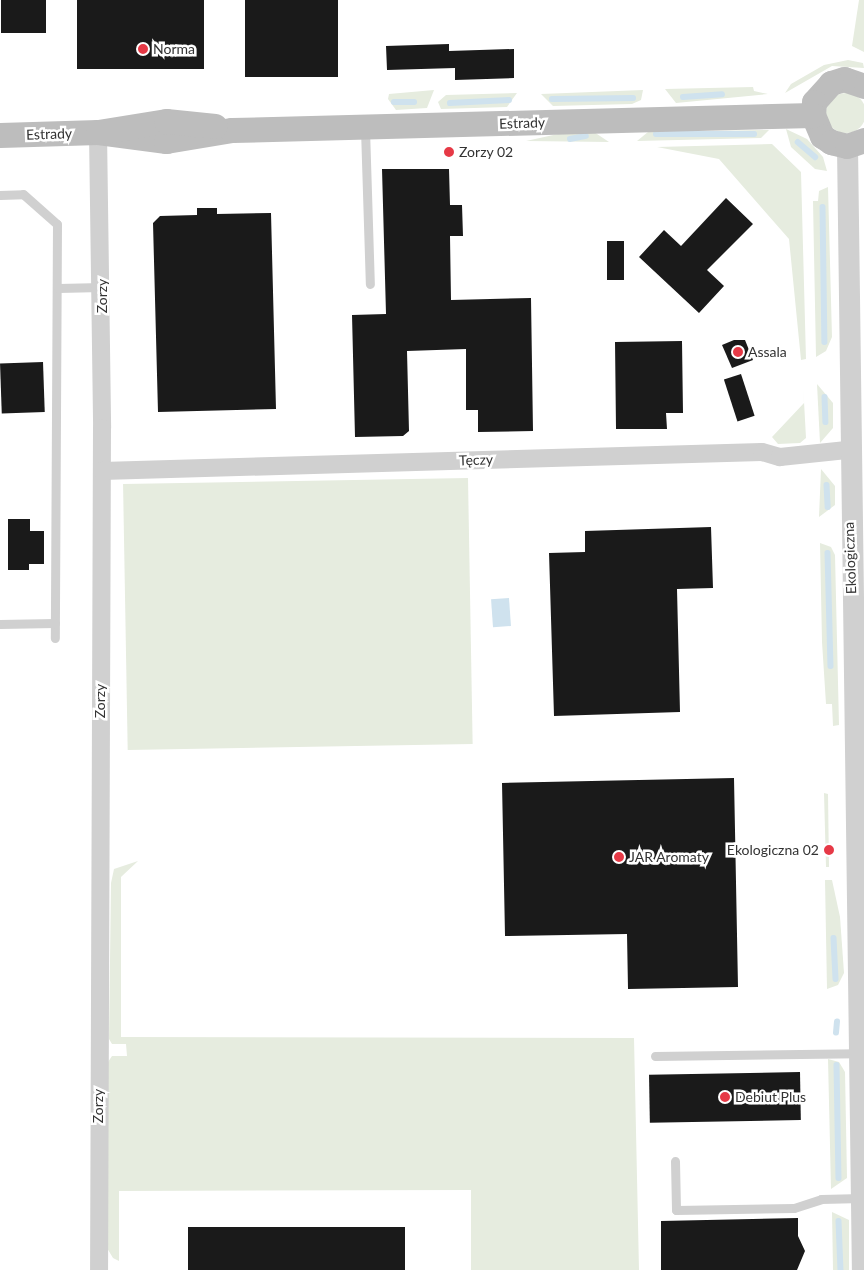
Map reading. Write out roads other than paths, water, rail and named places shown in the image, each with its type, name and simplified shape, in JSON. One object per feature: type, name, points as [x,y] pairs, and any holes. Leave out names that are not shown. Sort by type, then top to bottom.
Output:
[{"type":"main road","points":[[855,143],[822,136],[812,115],[817,96],[831,83],[844,79],[864,86]]},
{"type":"main road","name":"Estrady","points":[[0,135],[98,132],[166,141],[232,130],[812,115]]},
{"type":"street","name":"Zorzy","points":[[98,132],[102,287],[99,1270]]},
{"type":"street","name":"Ekologiczna","points":[[855,143],[848,265],[847,450],[862,1270]]},
{"type":"street","points":[[848,265],[864,232]]},
{"type":"street","name":"Tęczy","points":[[102,471],[762,452],[780,457],[847,450]]},
{"type":"lane","points":[[365,126],[370,284]]},
{"type":"lane","points":[[0,195],[23,194],[57,224],[54,638]]},
{"type":"lane","points":[[58,288],[102,287]]},
{"type":"lane","points":[[0,624],[55,623]]},
{"type":"lane","points":[[655,1056],[859,1053]]},
{"type":"lane","points":[[675,1161],[676,1210],[794,1208],[821,1199],[862,1198]]},
{"type":"water","points":[[509,598],[511,626],[493,627],[491,599]]},
{"type":"waterway","points":[[683,97],[722,94]]},
{"type":"waterway","points":[[552,99],[633,98]]},
{"type":"waterway","points":[[450,103],[509,100]]},
{"type":"waterway","points":[[394,102],[414,102]]},
{"type":"waterway","points":[[656,134],[754,134]]},
{"type":"waterway","points":[[570,139],[586,136]]},
{"type":"waterway","points":[[798,142],[815,157]]},
{"type":"waterway","points":[[823,207],[825,342]]},
{"type":"waterway","points":[[825,397],[826,422]]},
{"type":"waterway","points":[[827,485],[828,507]]},
{"type":"waterway","points":[[828,553],[831,666]]},
{"type":"waterway","points":[[834,938],[836,979]]},
{"type":"waterway","points":[[836,1033],[837,1022]]},
{"type":"waterway","points":[[837,1065],[839,1178]]},
{"type":"waterway","points":[[839,1221],[841,1270]]},
{"type":"place","name":"Norma","points":[[143,49]]},
{"type":"place","name":"Zorzy 02","points":[[449,152]]},
{"type":"place","name":"Assala","points":[[738,352]]},
{"type":"place","name":"Ekologiczna 02","points":[[829,850]]},
{"type":"place","name":"JAR Aromaty","points":[[619,857]]},
{"type":"place","name":"Debiut Plus","points":[[725,1097]]}]
